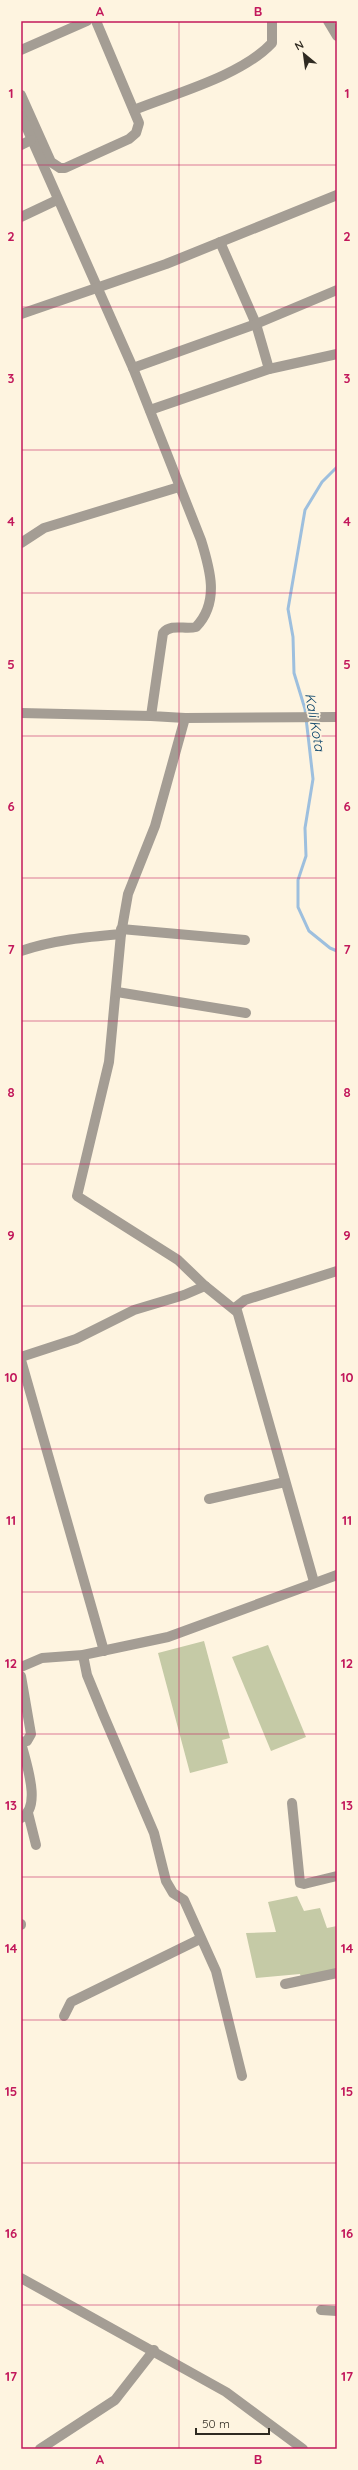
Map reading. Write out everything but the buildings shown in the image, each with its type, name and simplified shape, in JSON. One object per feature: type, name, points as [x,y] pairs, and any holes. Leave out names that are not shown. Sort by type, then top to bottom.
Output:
[{"type":"street","points":[[21,50],[87,21]]},
{"type":"street","points":[[21,95],[51,162],[60,168],[65,168],[129,139],[136,133],[139,123],[96,21]]},
{"type":"street","points":[[134,110],[231,72],[261,55],[272,43],[272,21]]},
{"type":"street","points":[[328,21],[337,36]]},
{"type":"street","points":[[21,116],[57,200],[99,288],[133,368],[201,540],[210,568],[210,597],[207,611],[196,627],[175,626],[168,628],[163,632],[151,716]]},
{"type":"street","points":[[21,145],[32,140]]},
{"type":"street","points":[[21,314],[99,288],[337,195]]},
{"type":"street","points":[[21,217],[57,200]]},
{"type":"street","points":[[220,242],[256,324],[268,369]]},
{"type":"street","points":[[133,368],[256,324],[337,290]]},
{"type":"street","points":[[150,410],[268,369],[337,354]]},
{"type":"street","points":[[21,543],[44,528],[179,487]]},
{"type":"street","points":[[21,713],[185,718],[337,717]]},
{"type":"street","points":[[185,718],[155,826],[128,894],[121,932],[117,992],[109,1062],[77,1196],[178,1260],[205,1286],[236,1311]]},
{"type":"street","points":[[21,951],[35,946],[121,932],[245,940]]},
{"type":"street","points":[[117,992],[246,1013]]},
{"type":"street","points":[[314,1582],[236,1311],[238,1304],[245,1300],[337,1271]]},
{"type":"street","points":[[21,1357],[76,1339],[134,1310],[184,1295],[205,1286]]},
{"type":"street","points":[[21,1360],[104,1651]]},
{"type":"street","points":[[209,1499],[285,1482]]},
{"type":"street","points":[[21,1667],[42,1658],[83,1655],[168,1637],[204,1625],[314,1582],[337,1575]]},
{"type":"street","points":[[83,1655],[87,1675],[154,1833],[166,1881],[172,1893],[184,1900],[200,1939],[216,1971],[242,2076]]},
{"type":"street","points":[[21,1676],[31,1734],[27,1741],[21,1742],[33,1800],[24,1815],[36,1845]]},
{"type":"street","points":[[292,1803],[300,1883],[304,1884],[337,1876]]},
{"type":"street","points":[[64,2016],[72,2002],[200,1939]]},
{"type":"street","points":[[285,1984],[337,1973]]},
{"type":"street","points":[[21,2278],[96,2321],[154,2350],[226,2392],[303,2449]]},
{"type":"street","points":[[320,2310],[337,2311]]},
{"type":"street","points":[[40,2449],[115,2400],[154,2350]]},
{"type":"green space","points":[[204,1641],[230,1738],[222,1740],[228,1763],[190,1773],[158,1653]]},
{"type":"green space","points":[[268,1645],[306,1737],[271,1751],[232,1657]]},
{"type":"green space","points":[[297,1896],[304,1911],[320,1908],[327,1928],[337,1926],[337,1971],[302,1981],[300,1974],[256,1978],[246,1933],[276,1932],[268,1902]]},
{"type":"waterway","name":"Kali Kota","points":[[337,467],[322,482],[305,510],[288,609],[293,637],[294,673],[305,709],[313,779],[305,828],[306,856],[298,880],[298,907],[309,931],[330,948],[337,951]]}]
